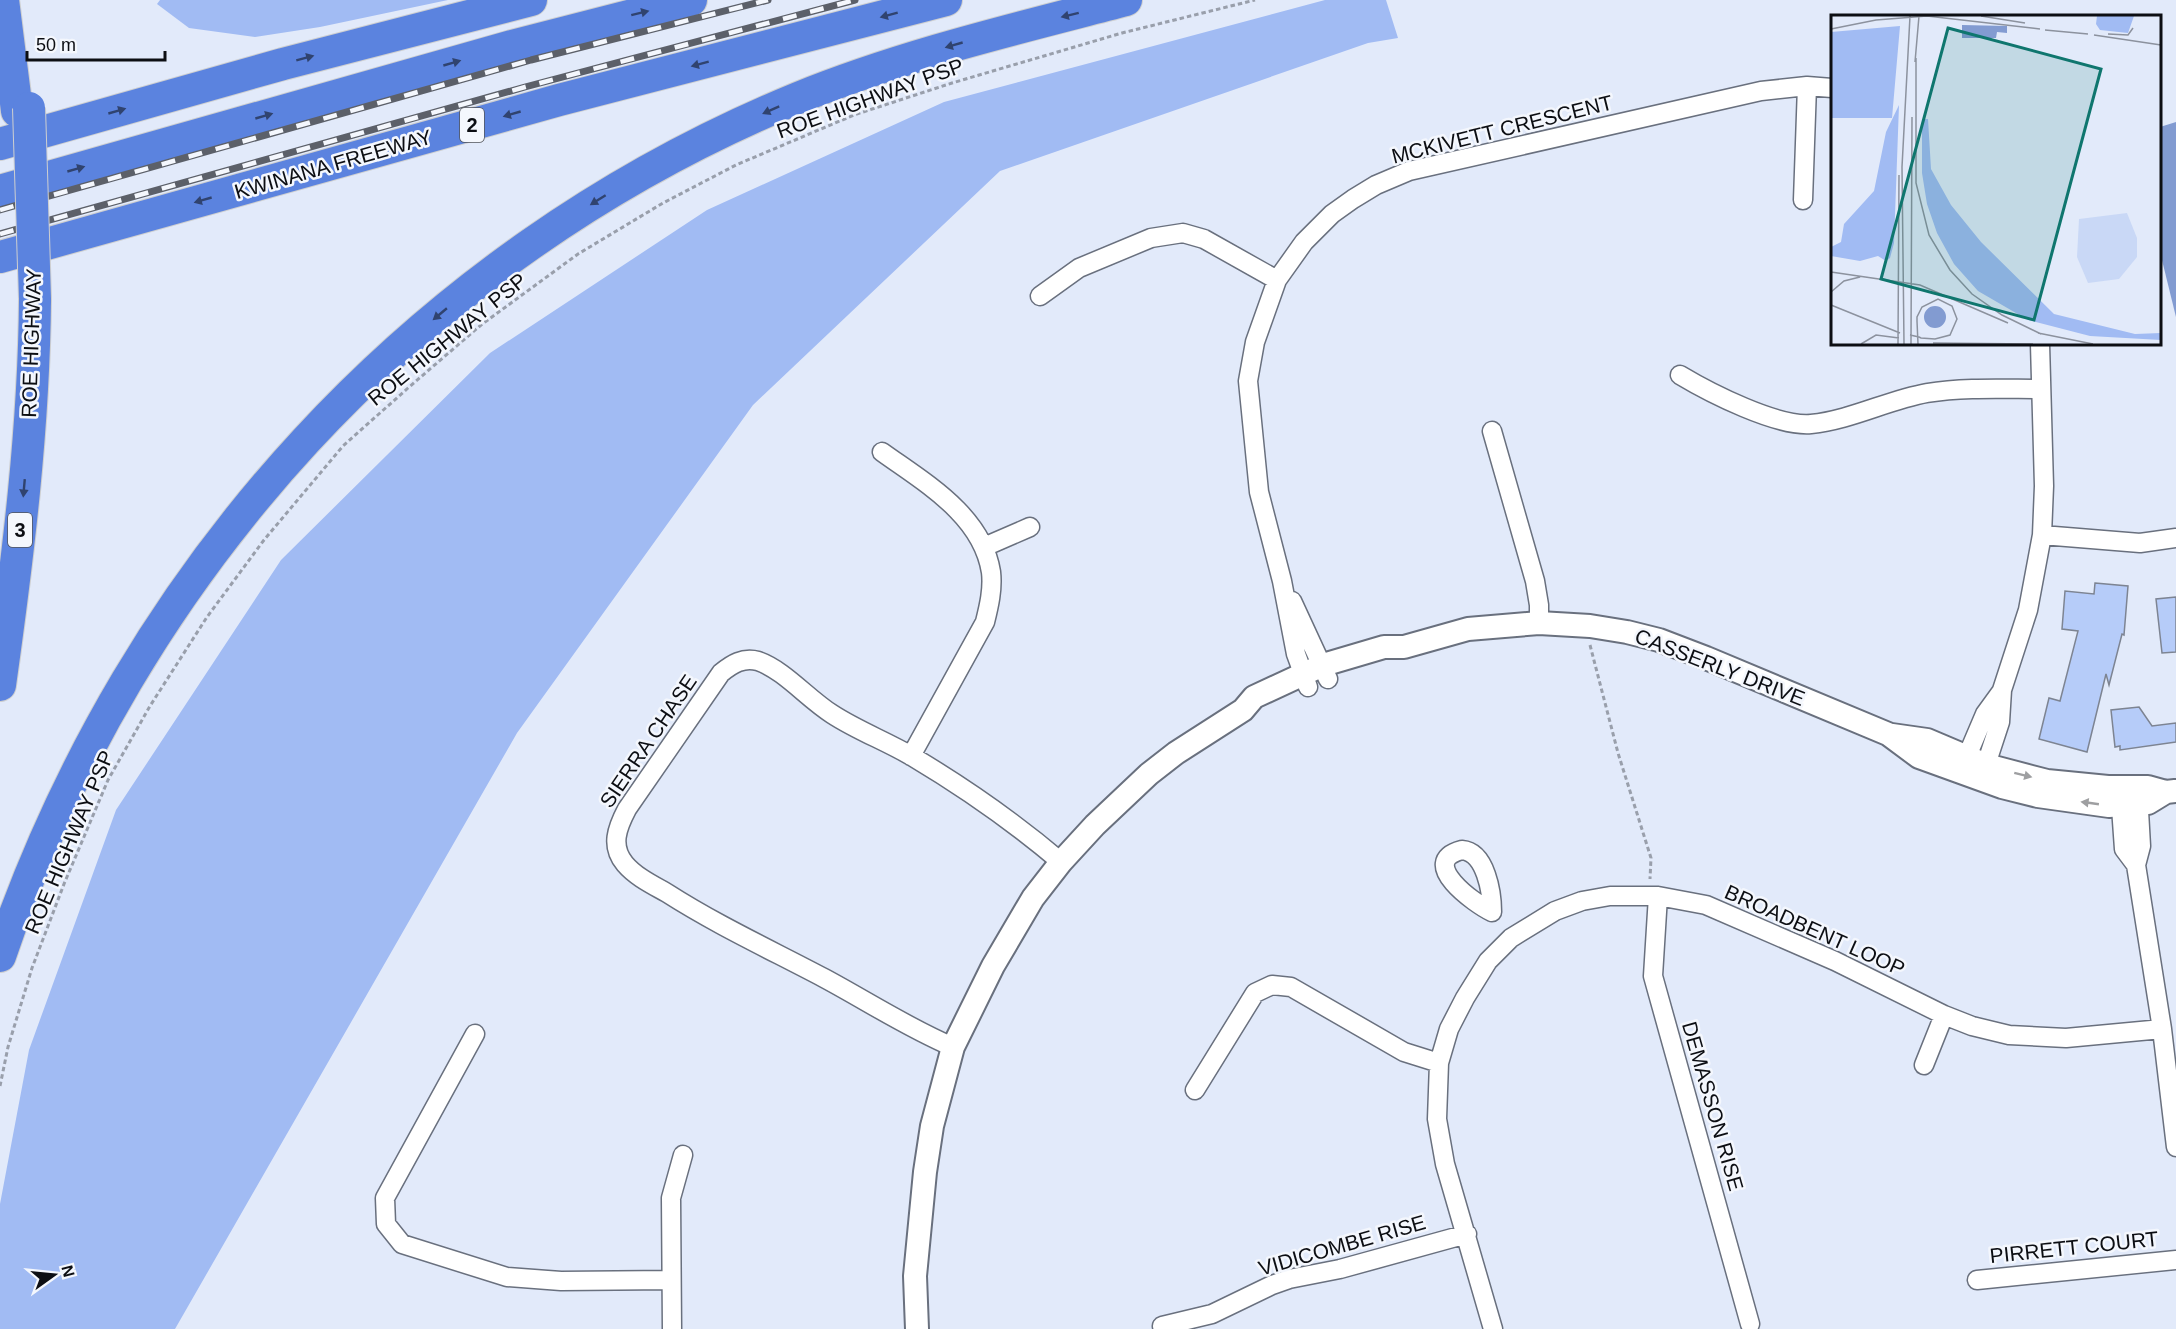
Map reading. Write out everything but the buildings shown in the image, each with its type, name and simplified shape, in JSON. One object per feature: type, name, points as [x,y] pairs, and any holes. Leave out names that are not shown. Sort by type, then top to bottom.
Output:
[{"type":"highway","points":[[3,0],[23,109]]},
{"type":"highway","points":[[19,0],[25,43],[23,109]]},
{"type":"highway","points":[[0,144],[283,64],[531,0]]},
{"type":"highway","points":[[0,191],[500,50],[691,0]]},
{"type":"highway","name":"KWINANA FREEWAY","points":[[0,257],[559,100],[946,0]]},
{"type":"highway","points":[[0,957],[29,876],[75,773],[101,723],[159,627],[224,535],[282,466],[335,409],[417,332],[505,262],[598,200],[686,150],[746,121],[798,98],[903,60],[1126,0]]},
{"type":"highway","name":"ROE HIGHWAY","points":[[0,685],[22,514],[28,430],[30,300],[23,109]]},
{"type":"street","name":"MCKIVETT CRESCENT","points":[[1315,676],[1296,654],[1282,581],[1259,492],[1248,381],[1255,342],[1277,280],[1304,242],[1332,214],[1376,185],[1409,171],[1761,91],[1807,86],[1831,88]]},
{"type":"street","points":[[1803,200],[1807,86]]},
{"type":"street","points":[[1040,296],[1079,268],[1151,238],[1183,233],[1204,239],[1277,280]]},
{"type":"street","points":[[1974,769],[1985,714],[2002,690],[2028,610],[2042,536],[2044,486],[2040,345]]},
{"type":"street","points":[[1680,375],[1713,395],[1788,423],[1811,424],[1925,394],[1953,390],[2041,389]]},
{"type":"street","points":[[1492,431],[1535,582],[1539,623]]},
{"type":"street","points":[[882,452],[931,488],[966,518],[984,547],[991,572],[990,599],[985,622],[911,756]]},
{"type":"street","points":[[984,547],[1030,527]]},
{"type":"street","points":[[2042,536],[2140,543],[2176,538]]},
{"type":"street","name":"CASSERLY DRIVE","points":[[916,1329],[915,1276],[925,1172],[932,1126],[953,1047],[993,966],[1033,898],[1061,862],[1095,825],[1149,774],[1176,753],[1244,710],[1264,706],[1315,676],[1389,659],[1404,647],[1468,629],[1539,623],[1590,626],[1659,640],[1888,734],[1919,757],[1974,769],[2038,796],[2129,796]]},
{"type":"street","name":"SIERRA CHASE","points":[[953,1047],[924,1035],[824,978],[688,906],[632,870],[620,855],[616,844],[617,828],[627,809],[721,673],[745,659],[757,661],[772,668],[831,714],[911,756],[1016,825],[1061,862]]},
{"type":"street","points":[[2129,796],[2148,803],[2171,792]]},
{"type":"street","points":[[2129,796],[2141,846],[2136,865],[2162,1029],[2176,1148]]},
{"type":"street","name":"BROADBENT LOOP","points":[[1493,1329],[1446,1164],[1437,1119],[1439,1063],[1449,1029],[1488,961],[1511,938],[1555,912],[1582,901],[1610,896],[1654,896],[1706,905],[1835,961],[1944,1015],[1972,1026],[2009,1035],[2036,1038],[2066,1038],[2162,1029]]},
{"type":"street","name":"DEMASSON RISE","points":[[1654,896],[1653,976],[1750,1324]]},
{"type":"street","points":[[1492,912],[1511,938]]},
{"type":"street","points":[[1195,1090],[1255,993],[1272,985],[1291,987],[1404,1052],[1439,1063]]},
{"type":"street","points":[[1924,1065],[1944,1015]]},
{"type":"street","points":[[475,1034],[385,1198],[386,1224],[402,1244],[507,1277],[561,1281],[670,1280]]},
{"type":"street","points":[[672,1329],[671,1198],[683,1155]]},
{"type":"street","name":"VIDICOMBE RISE","points":[[1162,1326],[1212,1314],[1289,1279],[1340,1269],[1467,1234]]},
{"type":"street","name":"PIRRETT COURT","points":[[1977,1280],[2176,1260]]},
{"type":"path","name":"ROE HIGHWAY PSP","points":[[0,1086],[8,1047],[32,968],[64,884],[108,780],[150,706],[207,617],[264,540],[343,446],[408,388],[481,325],[578,254],[663,203],[736,165],[854,115],[952,83],[1122,33],[1255,0]]},
{"type":"path","points":[[1590,626],[1589,644],[1618,753],[1651,858],[1654,896]]},
{"type":"shaded area","points":[[160,0],[448,0],[320,27],[255,37],[189,28],[157,4]]},
{"type":"shaded area","points":[[1325,0],[1386,0],[1398,38],[1368,43],[1000,171],[753,405],[517,733],[175,1329],[0,1329],[0,1204],[29,1050],[116,810],[281,560],[490,353],[707,210],[944,102]]},
{"type":"shaded area","points":[[2176,122],[2176,317],[2161,256],[2161,127]]},
{"type":"railway","points":[[0,210],[531,60],[768,0]]},
{"type":"railway","points":[[0,234],[525,87],[855,0]]}]
